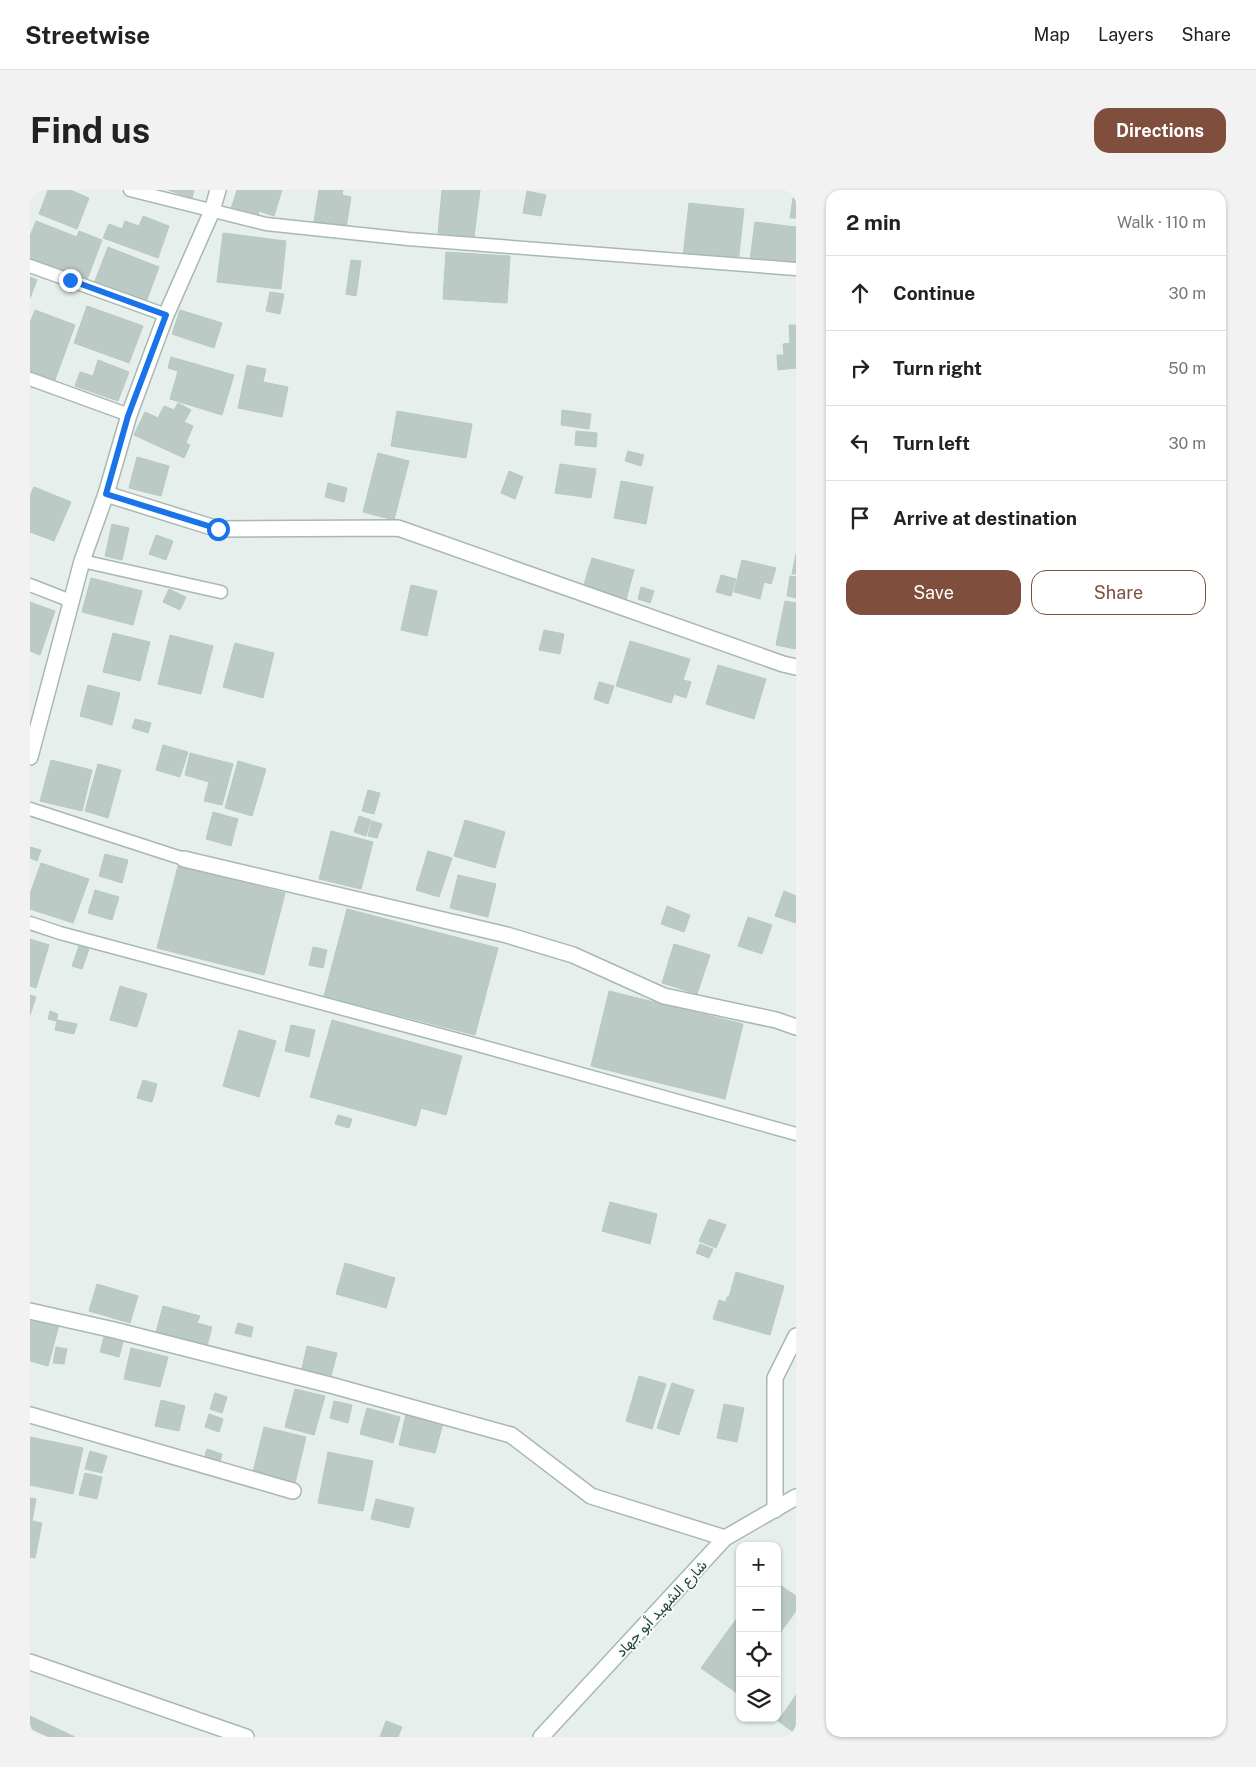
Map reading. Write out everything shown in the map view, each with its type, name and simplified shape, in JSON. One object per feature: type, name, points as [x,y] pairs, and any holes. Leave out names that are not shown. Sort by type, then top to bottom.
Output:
[{"type":"street","points":[[30,757],[82,561],[106,494],[128,416],[166,315],[212,211],[218,190]]},
{"type":"street","points":[[106,494],[218,529],[398,528],[773,661],[796,667]]},
{"type":"street","points":[[184,859],[507,935],[573,955],[664,996],[776,1020],[796,1027]]},
{"type":"street","points":[[30,1312],[114,1330],[324,1383],[511,1435],[591,1496],[725,1538]]},
{"type":"street","points":[[775,1510],[775,1378],[796,1336]]},
{"type":"street","points":[[30,1415],[293,1491]]},
{"type":"street","name":"شارع الشهيد أبو جهاد","points":[[541,1737],[725,1538],[796,1497]]},
{"type":"street","points":[[30,1662],[246,1737]]},
{"type":"lane","points":[[130,190],[266,224],[408,239],[796,269]]},
{"type":"lane","points":[[30,266],[166,315]]},
{"type":"lane","points":[[30,379],[128,416]]},
{"type":"lane","points":[[82,561],[221,592]]},
{"type":"lane","points":[[30,585],[71,601]]},
{"type":"lane","points":[[30,809],[184,859]]},
{"type":"lane","points":[[30,923],[60,933],[474,1044],[796,1134]]},
{"type":"building","points":[[48,190],[70,190],[89,198],[77,229],[39,214]]},
{"type":"building","points":[[168,190],[194,190],[192,198]]},
{"type":"building","points":[[237,190],[282,190],[274,216],[259,211],[257,220],[230,212]]},
{"type":"building","points":[[319,190],[343,190],[342,195],[351,197],[346,228],[314,222]]},
{"type":"building","points":[[442,190],[480,190],[474,237],[438,233]]},
{"type":"building","points":[[527,191],[546,195],[541,216],[523,213]]},
{"type":"building","points":[[793,198],[796,199],[796,218],[790,218]]},
{"type":"building","points":[[689,203],[744,209],[738,263],[683,257]]},
{"type":"building","points":[[143,216],[169,226],[158,258],[103,238],[109,224],[122,229],[125,221],[139,226]]},
{"type":"building","points":[[36,221],[77,237],[79,231],[102,240],[85,285],[30,264],[30,236]]},
{"type":"building","points":[[755,222],[796,227],[796,266],[750,260]]},
{"type":"building","points":[[223,233],[286,241],[281,289],[217,282]]},
{"type":"building","points":[[108,247],[159,267],[145,305],[93,286]]},
{"type":"building","points":[[446,252],[510,256],[507,303],[443,299]]},
{"type":"building","points":[[351,260],[361,261],[356,296],[346,294]]},
{"type":"building","points":[[30,277],[37,280],[30,298]]},
{"type":"building","points":[[270,292],[284,294],[280,314],[266,311]]},
{"type":"building","points":[[87,306],[143,326],[129,363],[74,343]]},
{"type":"building","points":[[35,310],[75,325],[55,380],[30,371],[30,323]]},
{"type":"building","points":[[180,310],[222,323],[214,348],[172,334]]},
{"type":"building","points":[[789,325],[796,325],[796,368],[778,370],[777,355],[784,355],[783,344],[790,343]]},
{"type":"building","points":[[171,357],[234,375],[222,415],[170,399],[178,371],[168,368]]},
{"type":"building","points":[[98,360],[129,372],[118,401],[75,386],[80,372],[93,376]]},
{"type":"building","points":[[247,365],[266,369],[263,382],[288,387],[282,417],[238,408]]},
{"type":"building","points":[[178,403],[191,410],[184,422],[193,426],[186,443],[190,445],[184,458],[134,435],[145,412],[158,418],[164,406],[174,410]]},
{"type":"building","points":[[562,410],[591,414],[589,429],[561,425]]},
{"type":"building","points":[[397,411],[472,424],[466,458],[391,446]]},
{"type":"building","points":[[576,431],[597,433],[596,447],[575,445]]},
{"type":"building","points":[[628,451],[644,455],[641,466],[625,461]]},
{"type":"building","points":[[378,453],[409,461],[394,520],[363,512]]},
{"type":"building","points":[[137,457],[169,466],[161,496],[129,488]]},
{"type":"building","points":[[560,464],[596,469],[591,498],[555,493]]},
{"type":"building","points":[[509,471],[523,477],[515,499],[501,493]]},
{"type":"building","points":[[621,481],[653,487],[646,524],[614,518]]},
{"type":"building","points":[[328,483],[347,488],[344,502],[325,497]]},
{"type":"building","points":[[34,487],[71,502],[54,541],[30,532],[30,496]]},
{"type":"building","points":[[112,524],[129,528],[122,560],[105,556]]},
{"type":"building","points":[[156,535],[173,541],[166,560],[149,554]]},
{"type":"building","points":[[796,554],[796,574],[792,574]]},
{"type":"building","points":[[592,558],[634,570],[626,600],[583,588]]},
{"type":"building","points":[[742,560],[776,568],[771,584],[764,582],[760,599],[734,592]]},
{"type":"building","points":[[721,575],[736,579],[731,596],[716,592]]},
{"type":"building","points":[[790,576],[796,577],[796,598],[787,596]]},
{"type":"building","points":[[91,578],[142,591],[133,625],[82,612]]},
{"type":"building","points":[[411,585],[437,591],[427,636],[401,630]]},
{"type":"building","points":[[641,587],[654,591],[650,603],[638,599]]},
{"type":"building","points":[[169,589],[186,597],[180,610],[163,602]]},
{"type":"building","points":[[785,601],[796,603],[796,649],[776,645]]},
{"type":"building","points":[[30,602],[55,611],[40,655],[30,651]]},
{"type":"building","points":[[544,630],[564,634],[560,654],[539,650]]},
{"type":"building","points":[[113,633],[150,642],[140,681],[103,672]]},
{"type":"building","points":[[170,635],[213,646],[201,694],[158,684]]},
{"type":"building","points":[[630,641],[690,659],[683,680],[691,682],[686,698],[674,694],[671,703],[616,686]]},
{"type":"building","points":[[235,643],[274,653],[263,698],[223,687]]},
{"type":"building","points":[[718,665],[766,679],[754,719],[706,704]]},
{"type":"building","points":[[599,682],[614,686],[608,704],[594,699]]},
{"type":"building","points":[[88,685],[120,693],[112,725],[80,716]]},
{"type":"building","points":[[135,719],[151,723],[148,733],[132,728]]},
{"type":"building","points":[[163,745],[188,752],[180,777],[156,770]]},
{"type":"building","points":[[190,753],[233,764],[222,805],[204,801],[209,782],[185,775]]},
{"type":"building","points":[[51,760],[92,770],[82,811],[40,801]]},
{"type":"building","points":[[238,761],[266,769],[252,816],[225,808]]},
{"type":"building","points":[[98,764],[121,770],[108,818],[85,811]]},
{"type":"building","points":[[368,790],[380,793],[374,814],[362,811]]},
{"type":"building","points":[[213,812],[238,819],[231,846],[206,839]]},
{"type":"building","points":[[359,816],[371,820],[366,836],[354,832]]},
{"type":"building","points":[[465,820],[505,832],[495,868],[454,856]]},
{"type":"building","points":[[372,821],[382,824],[377,838],[368,836]]},
{"type":"building","points":[[331,831],[373,842],[361,889],[319,879]]},
{"type":"building","points":[[30,847],[41,850],[37,861],[30,858]]},
{"type":"building","points":[[428,851],[452,858],[439,897],[416,890]]},
{"type":"building","points":[[105,854],[128,860],[122,883],[99,876]]},
{"type":"building","points":[[41,863],[89,879],[73,923],[30,909],[30,894]]},
{"type":"building","points":[[178,866],[285,893],[264,975],[157,948]]},
{"type":"building","points":[[458,875],[496,884],[488,917],[450,908]]},
{"type":"building","points":[[95,890],[119,897],[112,920],[88,913]]},
{"type":"building","points":[[784,891],[796,896],[796,923],[775,916]]},
{"type":"building","points":[[667,906],[690,915],[684,932],[661,924]]},
{"type":"building","points":[[347,909],[498,948],[475,1035],[324,996]]},
{"type":"building","points":[[748,917],[772,925],[762,954],[738,946]]},
{"type":"building","points":[[30,939],[49,945],[36,988],[30,986]]},
{"type":"building","points":[[674,944],[710,955],[697,994],[662,983]]},
{"type":"building","points":[[79,946],[89,949],[82,969],[72,966]]},
{"type":"building","points":[[313,947],[327,950],[323,968],[309,965]]},
{"type":"building","points":[[120,986],[147,994],[137,1027],[110,1020]]},
{"type":"building","points":[[609,991],[743,1024],[725,1099],[591,1066]]},
{"type":"building","points":[[30,995],[36,997],[30,1015]]},
{"type":"building","points":[[50,1011],[58,1014],[56,1021],[48,1019]]},
{"type":"building","points":[[57,1020],[77,1024],[74,1034],[55,1030]]},
{"type":"building","points":[[332,1020],[462,1056],[446,1115],[421,1108],[416,1126],[310,1097]]},
{"type":"building","points":[[291,1025],[315,1030],[309,1057],[285,1051]]},
{"type":"building","points":[[239,1030],[276,1041],[259,1097],[223,1086]]},
{"type":"building","points":[[143,1080],[157,1084],[152,1102],[137,1098]]},
{"type":"building","points":[[338,1115],[352,1119],[349,1128],[335,1124]]},
{"type":"building","points":[[610,1202],[657,1214],[650,1244],[602,1231]]},
{"type":"building","points":[[709,1219],[726,1225],[716,1248],[699,1241]]},
{"type":"building","points":[[700,1244],[713,1249],[709,1258],[696,1253]]},
{"type":"building","points":[[345,1263],[395,1278],[386,1308],[336,1294]]},
{"type":"building","points":[[736,1272],[784,1286],[770,1335],[713,1319],[719,1300],[726,1302],[727,1297],[729,1297]]},
{"type":"building","points":[[97,1284],[138,1296],[130,1323],[89,1311]]},
{"type":"building","points":[[163,1306],[200,1316],[197,1323],[212,1327],[207,1346],[156,1332]]},
{"type":"building","points":[[30,1317],[59,1325],[48,1366],[30,1361]]},
{"type":"building","points":[[238,1323],[253,1327],[251,1337],[235,1333]]},
{"type":"building","points":[[104,1337],[123,1342],[119,1357],[100,1352]]},
{"type":"building","points":[[307,1346],[337,1353],[330,1380],[301,1373]]},
{"type":"building","points":[[56,1347],[67,1349],[64,1364],[53,1363]]},
{"type":"building","points":[[131,1348],[168,1357],[160,1387],[124,1379]]},
{"type":"building","points":[[639,1376],[666,1384],[652,1429],[626,1421]]},
{"type":"building","points":[[672,1383],[694,1390],[679,1435],[657,1428]]},
{"type":"building","points":[[295,1389],[325,1396],[314,1435],[285,1427]]},
{"type":"building","points":[[215,1393],[227,1397],[222,1413],[210,1409]]},
{"type":"building","points":[[161,1400],[185,1406],[179,1431],[155,1426]]},
{"type":"building","points":[[334,1401],[352,1405],[348,1423],[330,1418]]},
{"type":"building","points":[[724,1404],[744,1408],[737,1442],[717,1438]]},
{"type":"building","points":[[367,1408],[400,1417],[393,1443],[360,1434]]},
{"type":"building","points":[[209,1414],[223,1419],[219,1432],[205,1427]]},
{"type":"building","points":[[406,1414],[443,1423],[435,1453],[399,1445]]},
{"type":"building","points":[[264,1427],[306,1437],[295,1483],[253,1472]]},
{"type":"building","points":[[30,1437],[83,1448],[73,1494],[30,1485]]},
{"type":"building","points":[[207,1449],[222,1454],[219,1466],[203,1462]]},
{"type":"building","points":[[90,1451],[107,1456],[102,1473],[85,1469]]},
{"type":"building","points":[[328,1452],[373,1461],[363,1511],[318,1503]]},
{"type":"building","points":[[85,1473],[102,1477],[97,1499],[79,1495]]},
{"type":"building","points":[[30,1498],[36,1499],[32,1521],[42,1523],[35,1558],[30,1557]]},
{"type":"building","points":[[376,1499],[414,1508],[409,1528],[371,1519]]},
{"type":"building","points":[[781,1586],[796,1596],[796,1611],[781,1632]]},
{"type":"building","points":[[736,1620],[736,1692],[701,1668]]},
{"type":"building","points":[[796,1695],[796,1734],[779,1722],[781,1722],[781,1717]]},
{"type":"building","points":[[30,1716],[75,1737],[49,1737],[30,1728]]},
{"type":"building","points":[[386,1721],[402,1727],[398,1737],[380,1737]]},
{"type":"route","points":[[70,280],[166,315],[128,416],[106,494],[218,529]]}]
